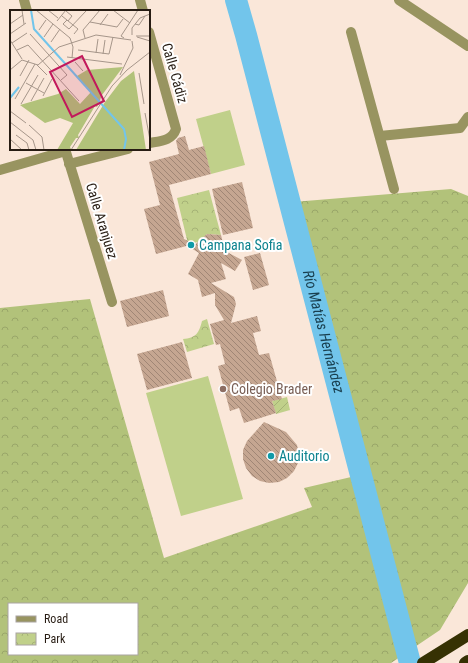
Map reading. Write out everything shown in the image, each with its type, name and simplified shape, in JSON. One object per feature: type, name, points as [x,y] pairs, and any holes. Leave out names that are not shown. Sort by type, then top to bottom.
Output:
[{"type":"highway","points":[[423,663],[468,635]]},
{"type":"street","points":[[24,0],[27,10]]},
{"type":"street","points":[[140,0],[143,10]]},
{"type":"street","points":[[399,0],[468,46]]},
{"type":"street","points":[[351,32],[394,189]]},
{"type":"street","name":"Calle Cádiz","points":[[150,36],[176,129],[174,135],[170,138],[150,144]]},
{"type":"street","points":[[380,136],[460,128],[468,116]]},
{"type":"street","points":[[0,170],[65,150]]},
{"type":"street","name":"Calle Aranjuez","points":[[65,150],[112,302]]},
{"type":"street","points":[[69,164],[124,150]]},
{"type":"green space","points":[[230,110],[245,165],[211,174],[196,119]]},
{"type":"green space","points":[[451,189],[468,196],[468,583],[440,630],[391,663],[0,663],[0,308],[90,299],[164,558],[312,507],[304,488],[364,474],[293,202]]},
{"type":"green space","points":[[209,190],[221,235],[207,234],[198,242],[188,244],[177,198]]},
{"type":"green space","points":[[207,319],[214,344],[187,352],[183,339],[194,336],[200,329],[202,321]]},
{"type":"green space","points":[[208,376],[243,499],[181,516],[146,393]]},
{"type":"green space","points":[[287,397],[290,410],[276,414],[272,401]]},
{"type":"building","points":[[185,136],[189,150],[204,146],[211,174],[169,185],[184,239],[194,244],[156,254],[144,209],[160,205],[149,162],[179,154],[176,141],[178,138]]},
{"type":"building","points":[[242,182],[253,228],[223,235],[212,189]]},
{"type":"building","points":[[207,234],[221,235],[225,251],[242,260],[235,271],[221,263],[226,279],[211,283],[234,297],[236,304],[231,323],[257,316],[261,331],[253,333],[259,355],[269,353],[282,399],[272,401],[276,413],[244,423],[239,408],[230,411],[218,366],[225,364],[220,344],[216,345],[210,324],[224,320],[215,305],[215,293],[202,297],[198,280],[188,274],[199,253],[191,248]]},
{"type":"building","points":[[260,253],[269,285],[253,290],[244,257]]},
{"type":"building","points":[[163,290],[169,316],[127,327],[120,301]]},
{"type":"building","points":[[182,342],[192,378],[147,390],[137,354]]},
{"type":"building","name":"Auditorio","points":[[264,422],[286,432],[297,445],[299,454],[298,463],[294,471],[287,478],[279,482],[269,483],[260,481],[252,476],[246,468],[243,459],[243,450],[247,441]]},
{"type":"waterway","name":"Río Matías Hernández","points":[[236,0],[410,663]]},
{"type":"place","name":"Campana Sofia","points":[[191,245]]},
{"type":"place","name":"Colegio Brader","points":[[223,389]]},
{"type":"place","name":"Auditorio","points":[[271,456]]}]
